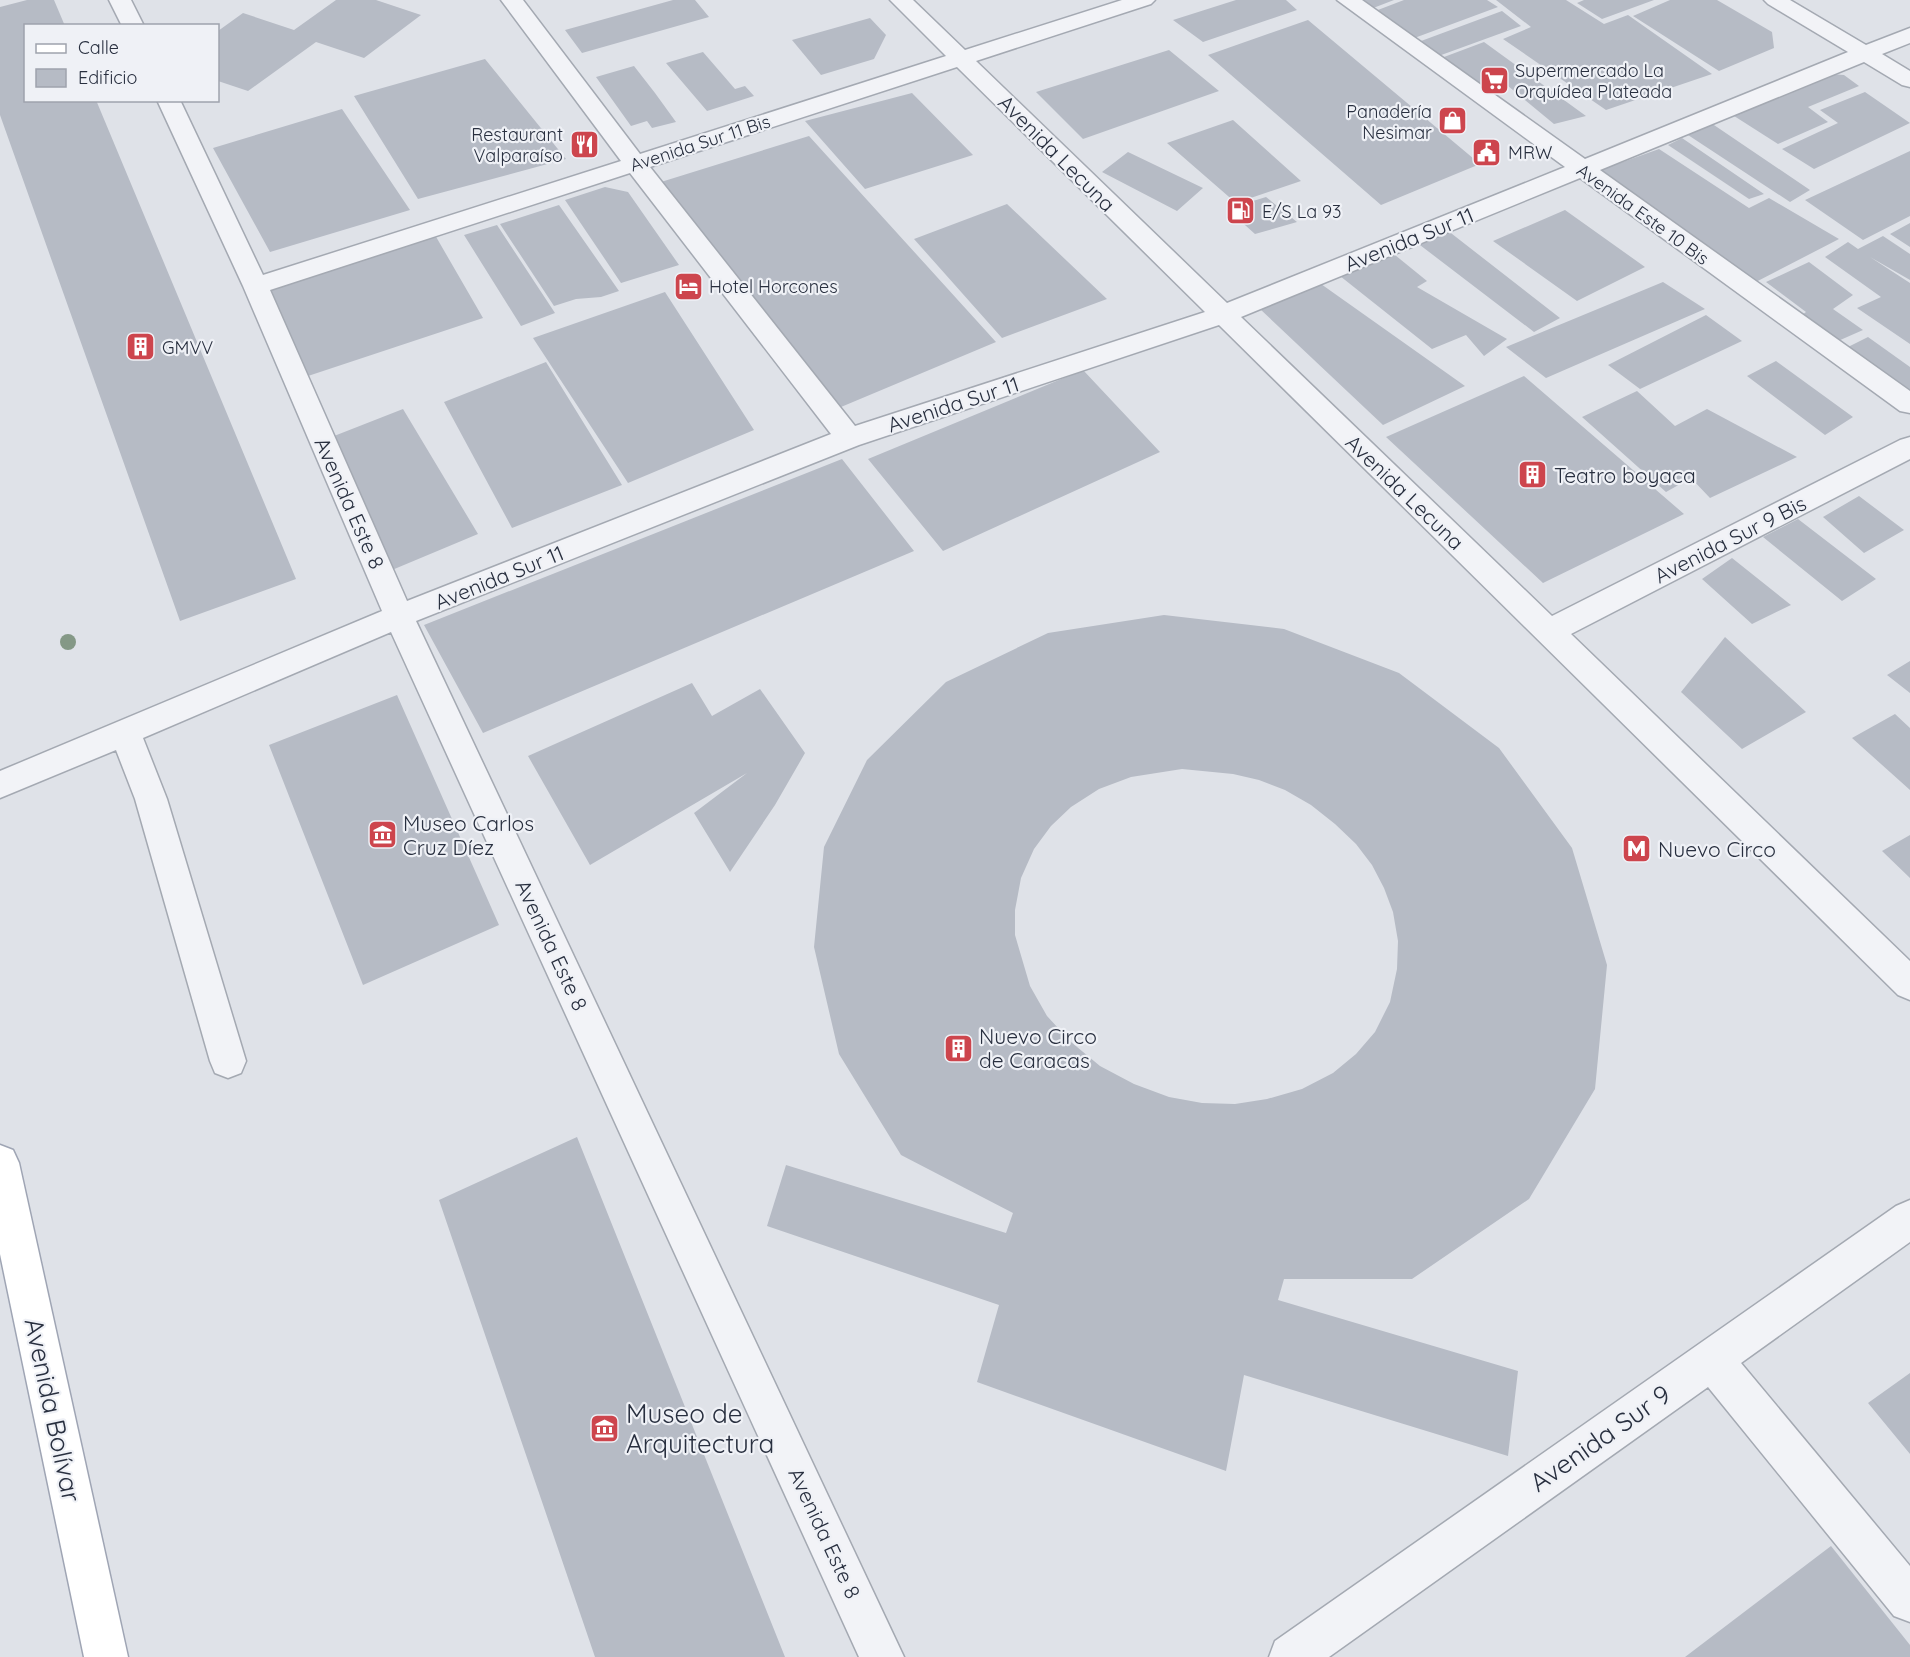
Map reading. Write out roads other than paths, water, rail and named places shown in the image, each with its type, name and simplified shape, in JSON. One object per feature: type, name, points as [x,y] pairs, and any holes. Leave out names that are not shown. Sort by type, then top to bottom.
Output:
[{"type":"main road","name":"Avenida Bolívar","points":[[0,1163],[105,1657]]},
{"type":"street","points":[[120,0],[131,24]]},
{"type":"street","points":[[512,0],[635,164],[849,438]]},
{"type":"street","name":"Avenida Lecuna","points":[[901,0],[1910,984]]},
{"type":"street","name":"Avenida Sur 11 Bis","points":[[256,286],[1144,0]]},
{"type":"street","name":"Avenida Este 10 Bis","points":[[1348,0],[1910,405]]},
{"type":"street","points":[[1775,0],[1910,80]]},
{"type":"street","name":"Avenida Sur 11","points":[[0,785],[399,616],[849,438],[1222,315],[1910,35]]},
{"type":"street","name":"Avenida Este 8","points":[[169,102],[256,286],[399,616],[882,1657]]},
{"type":"street","name":"Avenida Sur 9 Bis","points":[[1550,632],[1910,447]]},
{"type":"street","points":[[125,733],[151,799],[228,1061]]},
{"type":"street","name":"Avenida Sur 9","points":[[1291,1657],[1910,1219]]},
{"type":"street","points":[[1711,1359],[1910,1600]]},
{"type":"place","name":"Supermercado La Orquídea Plateada","points":[[1494,80]]},
{"type":"place","name":"Panadería Nesimar","points":[[1453,121]]},
{"type":"place","name":"Restaurant Valparaíso","points":[[584,144]]},
{"type":"place","name":"MRW","points":[[1487,152]]},
{"type":"place","name":"E/S La 93","points":[[1241,211]]},
{"type":"place","name":"Hotel Horcones","points":[[688,286]]},
{"type":"place","name":"GMVV","points":[[141,347]]},
{"type":"place","name":"Teatro boyaca","points":[[1533,475]]},
{"type":"place","name":"Museo Carlos Cruz Díez","points":[[382,835]]},
{"type":"place","name":"Nuevo Circo","points":[[1637,849]]},
{"type":"place","name":"Nuevo Circo de Caracas","points":[[958,1048]]},
{"type":"place","name":"Museo de Arquitectura","points":[[605,1428]]}]
